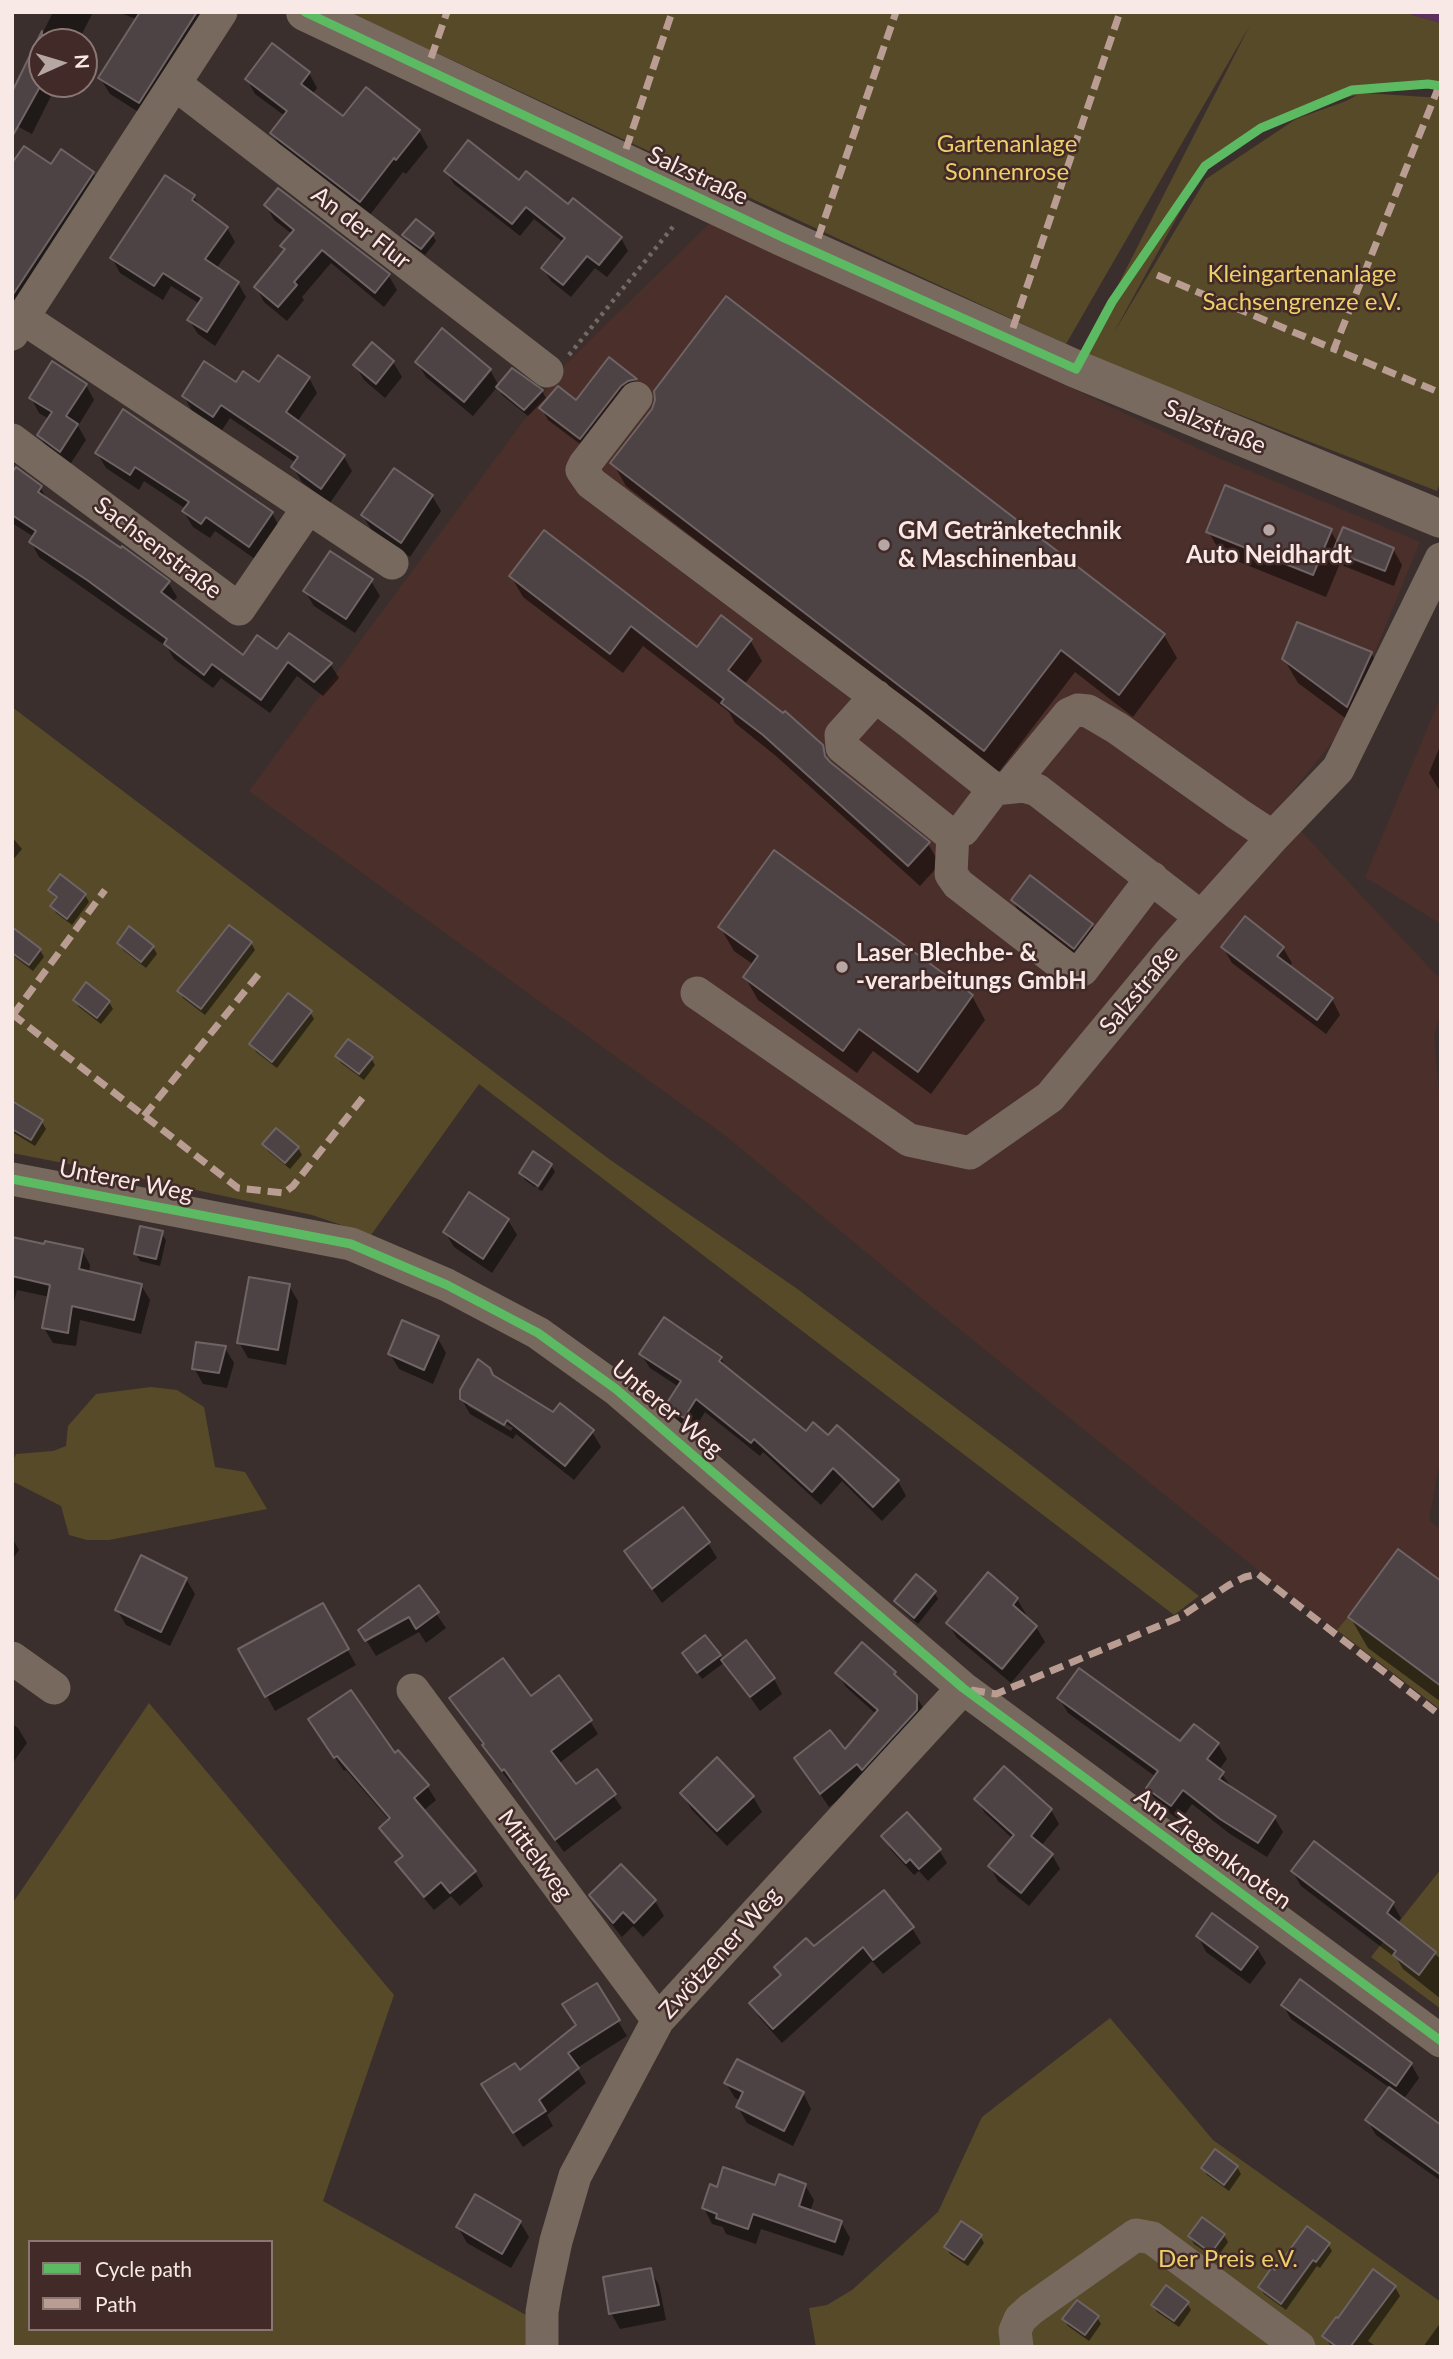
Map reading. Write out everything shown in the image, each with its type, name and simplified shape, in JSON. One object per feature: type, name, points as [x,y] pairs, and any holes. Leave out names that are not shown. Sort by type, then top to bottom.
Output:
[{"type":"main road","name":"Salzstraße","points":[[305,12],[696,196],[1076,369],[1441,519]]},
{"type":"street","points":[[221,12],[18,326],[392,563]]},
{"type":"street","name":"An der Flur","points":[[175,84],[547,371]]},
{"type":"street","points":[[636,398],[585,464],[582,470],[591,483],[1001,788],[1023,786],[1037,790],[1201,917]]},
{"type":"street","name":"Sachsenstraße","points":[[12,440],[239,609],[308,508]]},
{"type":"street","name":"Salzstraße","points":[[697,993],[909,1140],[970,1153],[1050,1097],[1171,951],[1273,836],[1338,769],[1441,559]]},
{"type":"street","points":[[876,696],[841,735],[842,747],[946,831],[953,833],[967,826],[1069,714],[1078,710],[1088,711],[1117,728],[1273,836]]},
{"type":"street","points":[[953,833],[951,874],[958,884],[1073,973],[1082,970],[1152,878]]},
{"type":"street","name":"Unterer Weg","points":[[12,1179],[351,1244],[447,1285],[527,1327],[616,1389],[962,1688]]},
{"type":"street","points":[[12,1658],[54,1688]]},
{"type":"street","name":"Zwötzener Weg","points":[[542,2347],[542,2312],[546,2288],[556,2241],[575,2176],[658,2020],[962,1688]]},
{"type":"street","name":"Am Ziegenknoten","points":[[962,1688],[1441,2041]]},
{"type":"street","name":"Mittelweg","points":[[413,1690],[658,2020]]},
{"type":"street","points":[[1017,2347],[1015,2331],[1020,2319],[1136,2235],[1152,2238],[1299,2347]]},
{"type":"path","points":[[547,371],[559,368],[696,196]]},
{"type":"shaded area","points":[[1403,12],[1441,12],[1441,23]]},
{"type":"shaded area","points":[[715,218],[1214,456],[1420,542],[1344,727],[1279,808],[1441,980],[1441,1011],[1434,1036],[1441,1118],[1441,1454],[1429,1520],[1441,1530],[1441,1710],[1253,1566],[727,1137],[249,791],[565,365]]},
{"type":"shaded area","points":[[1441,696],[1441,924],[1365,877]]},
{"type":"green space","points":[[348,12],[1403,12],[1441,23],[1441,86],[1428,84],[1365,93],[1441,98],[1441,480],[1437,491],[1083,354],[1250,25],[1066,344]],"holes":[[[1357,95],[1296,119],[1206,179],[1113,334],[1205,166],[1261,128],[1316,104]]]},
{"type":"green space","points":[[12,707],[609,1159],[796,1288],[1017,1454],[1199,1596],[1174,1615],[479,1084],[371,1235],[312,1215],[12,1153]]},
{"type":"green space","points":[[151,1387],[177,1390],[204,1407],[215,1467],[245,1472],[267,1509],[109,1540],[87,1540],[69,1535],[61,1506],[12,1481],[12,1463],[16,1454],[53,1451],[66,1446],[68,1426],[96,1394]]},
{"type":"green space","points":[[1348,1617],[1441,1686],[1441,1710],[1337,1630]]},
{"type":"green space","points":[[149,1703],[394,1995],[323,2201],[533,2319],[528,2347],[12,2347],[12,1904]]},
{"type":"green space","points":[[1441,1869],[1441,2009],[1371,1957]]},
{"type":"green space","name":"Der Preis e.V.","points":[[1110,2018],[1213,2140],[1441,2302],[1441,2347],[816,2347],[809,2308],[827,2305],[852,2290],[938,2212],[982,2117]]},
{"type":"building","points":[[140,12],[197,12],[139,103],[98,78]]},
{"type":"building","points":[[272,43],[310,72],[301,84],[343,116],[366,87],[420,130],[360,202],[270,133],[287,111],[245,79]]},
{"type":"building","points":[[28,59],[28,98],[34,98],[12,137],[12,92]]},
{"type":"building","points":[[468,140],[519,180],[526,171],[568,204],[573,198],[622,237],[599,265],[587,256],[563,285],[541,268],[565,238],[526,207],[512,224],[444,171]]},
{"type":"building","points":[[24,146],[51,164],[61,149],[94,172],[12,296],[12,163]]},
{"type":"building","points":[[165,175],[195,195],[192,200],[228,227],[205,259],[239,282],[207,332],[187,320],[202,298],[163,273],[154,286],[110,258]]},
{"type":"building","points":[[278,188],[390,274],[375,293],[322,250],[294,282],[297,285],[278,307],[254,287],[285,249],[280,246],[294,230],[264,205]]},
{"type":"building","points":[[416,219],[434,233],[421,249],[402,235]]},
{"type":"building","name":"GM Getränketechnik & Maschinenbau","points":[[726,296],[1165,634],[1119,695],[1061,650],[984,751],[610,463],[652,409],[654,391]]},
{"type":"building","points":[[442,328],[491,369],[464,402],[415,362]]},
{"type":"building","points":[[372,342],[394,361],[376,384],[353,365]]},
{"type":"building","points":[[278,355],[310,377],[286,412],[345,455],[321,489],[291,467],[298,457],[221,405],[213,417],[182,396],[204,361],[236,382],[243,371],[259,382]]},
{"type":"building","points":[[609,357],[637,379],[621,386],[580,439],[539,408],[558,386],[576,400]]},
{"type":"building","points":[[52,361],[87,384],[66,416],[78,424],[60,452],[37,435],[52,412],[29,398]]},
{"type":"building","points":[[512,368],[543,390],[524,410],[496,387]]},
{"type":"building","points":[[123,409],[273,512],[249,547],[206,517],[201,524],[182,511],[189,502],[135,467],[130,475],[95,453]]},
{"type":"building","points":[[16,467],[42,486],[38,492],[121,548],[122,546],[170,581],[161,592],[243,655],[257,635],[277,649],[289,633],[332,663],[314,682],[288,662],[261,700],[212,664],[204,675],[164,644],[167,639],[87,580],[29,542],[36,531],[12,515],[12,473]]},
{"type":"building","points":[[394,468],[433,495],[401,543],[361,515]]},
{"type":"building","name":"Auto Neidhardt","points":[[1225,485],[1332,529],[1313,575],[1206,532]]},
{"type":"building","points":[[1343,527],[1394,548],[1385,571],[1333,551]]},
{"type":"building","points":[[544,530],[697,647],[721,615],[752,639],[728,670],[783,713],[785,711],[823,745],[825,756],[830,762],[930,842],[908,866],[763,735],[721,703],[724,699],[631,626],[610,654],[509,576]]},
{"type":"building","points":[[330,551],[373,579],[346,619],[303,591]]},
{"type":"building","points":[[1297,622],[1372,652],[1347,707],[1282,659]]},
{"type":"building","name":"Laser Blechbe- & -verarbeitungs GmbH","points":[[774,850],[973,995],[918,1072],[859,1029],[843,1051],[743,977],[758,956],[718,927]]},
{"type":"building","points":[[60,874],[86,894],[67,919],[50,906],[57,897],[48,890]]},
{"type":"building","points":[[1030,875],[1093,924],[1074,949],[1011,900]]},
{"type":"building","points":[[1245,916],[1284,947],[1277,956],[1333,998],[1317,1020],[1221,947]]},
{"type":"building","points":[[229,925],[252,942],[201,1009],[177,991]]},
{"type":"building","points":[[129,926],[154,946],[141,962],[117,943]]},
{"type":"building","points":[[12,927],[41,949],[29,965],[12,953]]},
{"type":"building","points":[[86,982],[110,1001],[97,1018],[73,1000]]},
{"type":"building","points":[[288,993],[312,1011],[272,1062],[249,1044]]},
{"type":"building","points":[[348,1039],[373,1057],[359,1074],[335,1056]]},
{"type":"building","points":[[12,1101],[43,1120],[31,1140],[12,1129]]},
{"type":"building","points":[[276,1128],[299,1147],[285,1163],[262,1144]]},
{"type":"building","points":[[533,1151],[552,1164],[538,1186],[519,1173]]},
{"type":"building","points":[[469,1192],[509,1219],[483,1259],[443,1232]]},
{"type":"building","points":[[140,1226],[163,1231],[156,1259],[134,1254]]},
{"type":"building","points":[[12,1237],[83,1249],[79,1269],[142,1284],[134,1320],[72,1306],[68,1333],[42,1328],[50,1285],[12,1276]]},
{"type":"building","points":[[249,1277],[290,1284],[278,1350],[237,1343]]},
{"type":"building","points":[[664,1317],[722,1357],[719,1361],[806,1431],[813,1422],[828,1435],[837,1425],[899,1480],[873,1507],[833,1468],[812,1492],[754,1439],[751,1443],[696,1399],[684,1418],[665,1406],[681,1381],[639,1354]]},
{"type":"building","points":[[402,1320],[439,1336],[424,1370],[388,1354]]},
{"type":"building","points":[[196,1342],[226,1346],[219,1373],[192,1369]]},
{"type":"building","points":[[478,1359],[490,1368],[493,1375],[553,1412],[560,1403],[594,1430],[565,1466],[507,1420],[504,1425],[460,1399],[460,1390]]},
{"type":"building","points":[[683,1507],[710,1542],[652,1589],[624,1551]]},
{"type":"building","points":[[1398,1549],[1441,1581],[1441,1686],[1348,1617]]},
{"type":"building","points":[[141,1555],[187,1578],[161,1632],[115,1610]]},
{"type":"building","points":[[988,1572],[1018,1598],[1013,1605],[1037,1626],[1002,1669],[946,1623]]},
{"type":"building","points":[[916,1574],[936,1591],[914,1618],[894,1601]]},
{"type":"building","points":[[419,1585],[439,1612],[416,1629],[409,1617],[365,1641],[358,1630]]},
{"type":"building","points":[[323,1603],[349,1649],[265,1697],[238,1649]]},
{"type":"building","points":[[705,1635],[721,1655],[697,1673],[682,1653]]},
{"type":"building","points":[[746,1640],[775,1678],[750,1697],[721,1660]]},
{"type":"building","points":[[862,1642],[917,1695],[917,1710],[862,1770],[857,1764],[820,1794],[794,1758],[830,1730],[845,1749],[878,1710],[835,1673]]},
{"type":"building","points":[[503,1658],[531,1696],[559,1675],[592,1720],[551,1751],[576,1784],[597,1769],[616,1794],[555,1840],[449,1698]]},
{"type":"building","points":[[1079,1668],[1180,1741],[1194,1724],[1219,1743],[1207,1759],[1224,1772],[1219,1779],[1276,1816],[1258,1843],[1220,1819],[1183,1790],[1171,1806],[1146,1788],[1158,1771],[1057,1698]]},
{"type":"building","points":[[351,1690],[395,1753],[398,1750],[429,1785],[414,1798],[476,1871],[450,1893],[441,1882],[424,1897],[395,1862],[403,1856],[379,1828],[390,1818],[337,1756],[334,1758],[308,1719]]},
{"type":"building","points":[[717,1757],[754,1796],[717,1831],[680,1793]]},
{"type":"building","points":[[1004,1766],[1052,1809],[1031,1836],[1053,1854],[1021,1893],[988,1866],[1014,1835],[974,1799]]},
{"type":"building","points":[[907,1812],[941,1849],[919,1869],[910,1859],[906,1863],[881,1836]]},
{"type":"building","points":[[1314,1841],[1394,1902],[1387,1913],[1436,1952],[1419,1975],[1393,1955],[1396,1951],[1291,1871]]},
{"type":"building","points":[[621,1864],[656,1900],[634,1923],[623,1912],[613,1923],[589,1895]]},
{"type":"building","points":[[884,1890],[914,1927],[873,1960],[863,1947],[773,2029],[749,2003],[781,1975],[774,1967],[806,1938],[814,1946]]},
{"type":"building","points":[[1212,1913],[1258,1947],[1241,1970],[1196,1936]]},
{"type":"building","points":[[1300,1979],[1412,2063],[1396,2086],[1281,2005]]},
{"type":"building","points":[[597,1983],[620,2020],[568,2053],[579,2068],[539,2100],[546,2111],[513,2133],[481,2084],[515,2063],[520,2070],[576,2025],[562,2004]]},
{"type":"building","points":[[737,2059],[804,2092],[784,2131],[736,2107],[743,2092],[724,2083]]},
{"type":"building","points":[[1389,2087],[1441,2125],[1441,2175],[1365,2120]]},
{"type":"building","points":[[1215,2149],[1238,2166],[1224,2185],[1201,2168]]},
{"type":"building","points":[[723,2167],[775,2185],[779,2174],[806,2184],[799,2206],[842,2221],[835,2242],[753,2214],[748,2229],[716,2218],[717,2214],[702,2208],[710,2184],[717,2187]]},
{"type":"building","points":[[475,2194],[521,2221],[502,2254],[456,2227]]},
{"type":"building","points":[[1202,2217],[1225,2234],[1211,2253],[1188,2236]]},
{"type":"building","points":[[961,2221],[982,2235],[964,2260],[944,2247]]},
{"type":"building","points":[[1307,2226],[1330,2243],[1316,2262],[1313,2260],[1281,2304],[1258,2287],[1272,2267],[1275,2270]]},
{"type":"building","points":[[651,2268],[659,2305],[609,2314],[603,2277]]},
{"type":"building","points":[[1373,2269],[1396,2286],[1350,2347],[1337,2347],[1322,2336]]},
{"type":"building","points":[[1166,2285],[1189,2302],[1174,2321],[1151,2305]]},
{"type":"building","points":[[1077,2300],[1099,2316],[1085,2335],[1062,2319]]},
{"type":"marked path","points":[[431,58],[447,12]]},
{"type":"marked path","points":[[626,149],[672,12]]},
{"type":"marked path","points":[[818,238],[896,12]]},
{"type":"marked path","points":[[1013,328],[1120,12]]},
{"type":"marked path","points":[[1439,86],[1334,349],[1441,393]]},
{"type":"marked path","points":[[1157,275],[1334,349]]},
{"type":"marked path","points":[[13,1015],[105,890]]},
{"type":"marked path","points":[[144,1116],[262,970]]},
{"type":"marked path","points":[[12,1014],[238,1188],[284,1193],[293,1186],[364,1096]]},
{"type":"marked path","points":[[971,1690],[996,1694],[1180,1617],[1229,1585],[1258,1574],[1441,1716]]},
{"type":"cycle path","points":[[305,12],[782,237],[1076,369],[1112,302],[1205,166],[1261,128],[1352,90],[1428,84],[1441,86]]},
{"type":"cycle path","points":[[12,1179],[351,1244],[447,1285],[538,1333],[616,1389],[963,1688],[1441,2041]]},
{"type":"place","name":"Auto Neidhardt","points":[[1269,530]]},
{"type":"place","name":"GM Getränketechnik & Maschinenbau","points":[[884,545]]},
{"type":"place","name":"Laser Blechbe- & -verarbeitungs GmbH","points":[[842,967]]},
{"type":"park label","name":"Gartenanlage Sonnenrose","points":[[1007,158]]},
{"type":"park label","name":"Kleingartenanlage Sachsengrenze e.V.","points":[[1302,288]]}]
